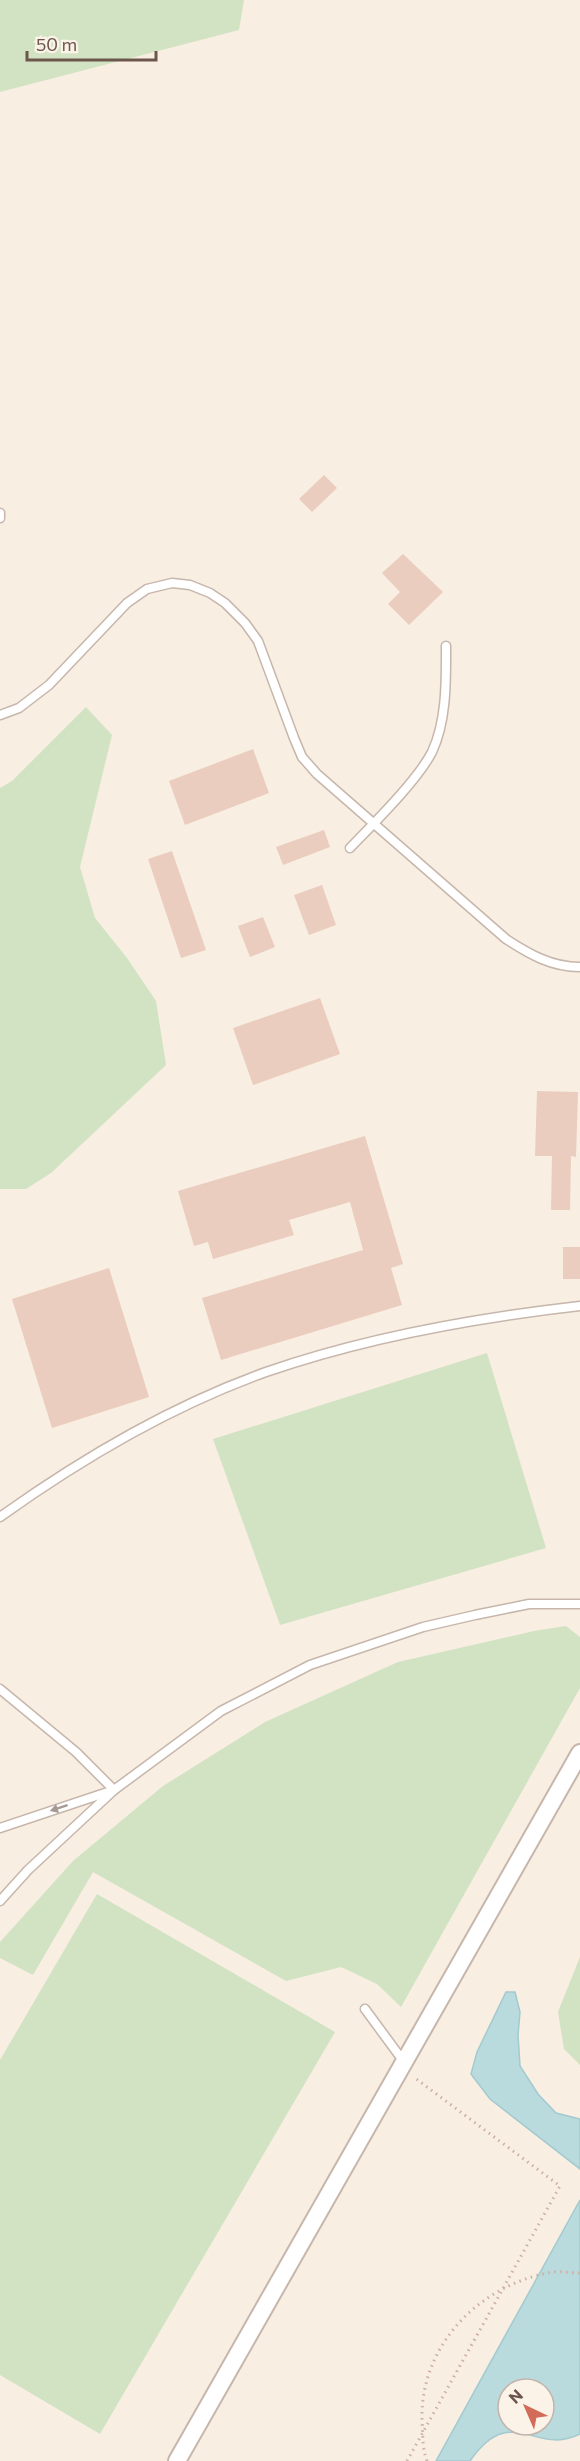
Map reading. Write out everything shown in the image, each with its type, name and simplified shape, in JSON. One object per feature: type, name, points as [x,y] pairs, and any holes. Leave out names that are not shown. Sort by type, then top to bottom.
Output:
[{"type":"street","points":[[177,2461],[580,1754]]},
{"type":"lane","points":[[0,513],[0,518]]},
{"type":"lane","points":[[0,715],[19,708],[50,685],[127,603],[147,589],[172,583],[190,585],[210,593],[225,603],[245,623],[258,641],[302,757],[317,774],[506,939],[531,956],[550,963],[580,967]]},
{"type":"lane","points":[[350,848],[415,776],[432,752],[443,708],[446,646]]},
{"type":"lane","points":[[0,1517],[35,1492],[114,1443],[197,1401],[265,1373],[335,1352],[434,1327],[497,1316],[580,1306]]},
{"type":"lane","points":[[0,1901],[28,1870],[114,1790],[221,1711],[310,1665],[423,1627],[475,1615],[529,1604],[580,1604]]},
{"type":"lane","points":[[0,1689],[76,1752],[114,1790]]},
{"type":"lane","points":[[0,1828],[114,1790]]},
{"type":"lane","points":[[365,2009],[403,2065]]},
{"type":"path","points":[[403,2065],[560,2186],[407,2461]]},
{"type":"path","points":[[427,2461],[423,2451],[422,2401],[436,2354],[465,2314],[506,2286],[554,2272],[580,2273]]},
{"type":"green space","points":[[0,0],[244,0],[239,30],[0,92]]},
{"type":"green space","points":[[86,707],[112,735],[80,867],[95,918],[127,958],[156,1001],[166,1065],[51,1173],[26,1189],[0,1189],[0,788],[12,781]]},
{"type":"green space","points":[[487,1353],[546,1548],[280,1625],[213,1439]]},
{"type":"green space","points":[[566,1626],[580,1637],[580,1688],[401,2007],[377,1984],[341,1967],[286,1981],[93,1872],[33,1975],[0,1958],[0,1942],[73,1861],[163,1786],[265,1722],[398,1662],[534,1631]]},
{"type":"green space","points":[[97,1894],[335,2032],[100,2434],[0,2375],[0,2060]]},
{"type":"green space","points":[[580,1957],[580,2065],[564,2049],[558,2012]]},
{"type":"water","points":[[506,1992],[515,1992],[520,2012],[518,2035],[520,2066],[538,2094],[556,2113],[580,2119],[580,2169],[490,2099],[471,2074],[477,2052]]},
{"type":"water","points":[[580,2200],[580,2434],[564,2439],[540,2437],[556,2437],[556,2377],[496,2377],[496,2436],[485,2444],[470,2461],[436,2461]]},
{"type":"building","points":[[324,475],[337,488],[312,512],[299,499]]},
{"type":"building","points":[[403,554],[443,592],[409,625],[388,604],[400,592],[382,573]]},
{"type":"building","points":[[253,749],[269,793],[185,825],[169,781]]},
{"type":"building","points":[[324,830],[330,847],[283,865],[276,847]]},
{"type":"building","points":[[172,851],[206,950],[181,958],[148,859]]},
{"type":"building","points":[[322,885],[336,925],[309,935],[294,895]]},
{"type":"building","points":[[263,917],[275,947],[250,957],[238,926]]},
{"type":"building","points":[[320,998],[340,1054],[253,1085],[233,1028]]},
{"type":"building","points":[[537,1091],[578,1092],[576,1157],[571,1156],[570,1210],[551,1210],[552,1156],[535,1156]]},
{"type":"building","points":[[365,1136],[403,1264],[391,1268],[402,1305],[221,1360],[202,1298],[363,1250],[350,1202],[289,1220],[294,1235],[213,1259],[208,1242],[194,1246],[178,1191]]},
{"type":"building","points":[[563,1247],[580,1247],[580,1279],[563,1279]]},
{"type":"building","points":[[109,1268],[149,1397],[52,1428],[12,1299]]}]
